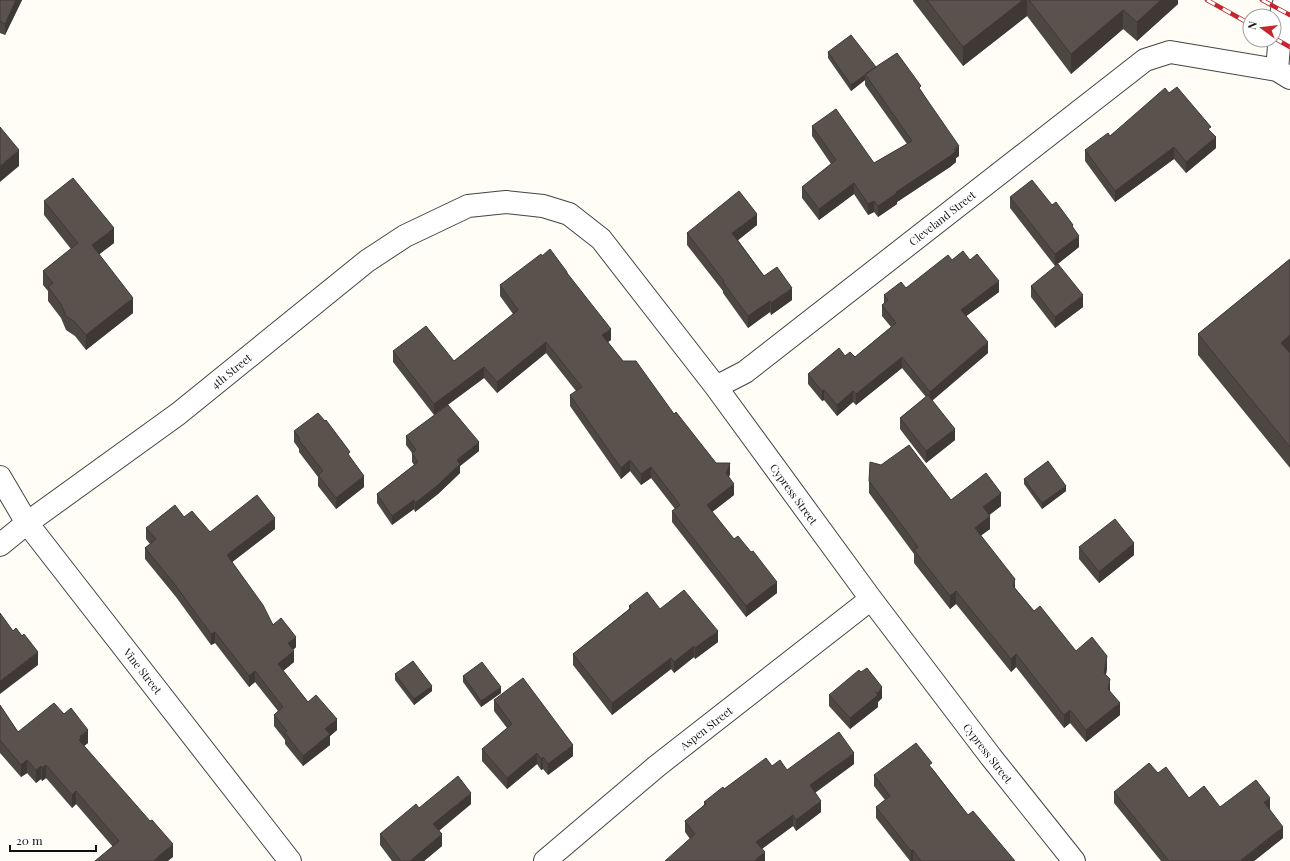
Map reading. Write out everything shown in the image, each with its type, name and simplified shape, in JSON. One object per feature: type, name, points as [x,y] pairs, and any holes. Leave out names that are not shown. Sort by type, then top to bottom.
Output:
[{"type":"street","points":[[1283,74],[1282,10],[1285,0]]},
{"type":"street","name":"Cleveland Street","points":[[716,387],[745,372],[1145,60],[1170,52],[1283,74]]},
{"type":"street","name":"Cypress Street","points":[[468,206],[506,202],[543,206],[569,214],[601,239],[716,387],[871,600],[991,757],[1074,861]]},
{"type":"street","name":"4th Street","points":[[0,545],[27,522],[178,414],[367,261],[405,236],[468,206]]},
{"type":"street","name":"Vine Street","points":[[0,477],[27,522],[290,861]]},
{"type":"street","name":"Aspen Street","points":[[545,861],[657,766],[871,600]]},
{"type":"building","points":[[0,0],[16,0],[5,24],[0,21]]},
{"type":"building","points":[[927,0],[1023,0],[963,47]]},
{"type":"building","points":[[1029,0],[1161,0],[1137,22],[1123,10],[1071,54]]},
{"type":"building","points":[[851,35],[876,67],[851,85],[828,52]]},
{"type":"building","points":[[897,53],[921,86],[919,88],[959,146],[954,149],[956,151],[950,156],[896,192],[897,193],[878,206],[874,201],[868,204],[854,183],[819,209],[802,187],[836,160],[812,126],[836,109],[874,163],[912,141],[865,74]]},
{"type":"building","points":[[1177,87],[1211,127],[1208,129],[1216,137],[1186,162],[1174,147],[1115,191],[1085,150],[1108,133],[1110,136],[1165,88],[1169,93]]},
{"type":"building","points":[[0,127],[19,150],[0,166]]},
{"type":"building","points":[[73,178],[114,228],[92,245],[133,298],[86,335],[75,322],[66,316],[61,304],[48,287],[53,283],[43,271],[78,243],[44,201]]},
{"type":"building","points":[[1032,180],[1052,205],[1056,202],[1079,236],[1055,254],[1010,197]]},
{"type":"building","points":[[739,191],[757,214],[732,233],[764,276],[777,267],[792,288],[771,303],[770,301],[748,316],[723,282],[724,281],[687,233]]},
{"type":"building","points":[[550,249],[611,329],[602,335],[623,361],[636,361],[674,414],[676,412],[716,463],[730,463],[726,473],[734,484],[707,505],[734,539],[738,536],[751,552],[753,551],[777,582],[746,606],[672,511],[680,505],[651,467],[641,474],[630,460],[621,468],[570,395],[582,387],[546,342],[497,382],[484,367],[434,404],[393,351],[426,326],[454,361],[518,310],[500,285],[541,254],[542,256]]},
{"type":"building","points":[[963,251],[970,260],[977,254],[999,281],[961,310],[988,342],[930,392],[902,357],[856,394],[853,391],[837,405],[824,390],[822,391],[808,374],[839,348],[845,356],[850,352],[855,357],[896,323],[882,305],[888,300],[884,295],[901,282],[906,288],[948,255],[952,260]]},
{"type":"building","points":[[1290,259],[1290,335],[1281,343],[1290,353],[1290,447],[1198,334]]},
{"type":"building","points":[[1058,264],[1083,295],[1055,317],[1031,286]]},
{"type":"building","points":[[928,395],[955,429],[926,451],[900,418]]},
{"type":"building","points":[[448,405],[479,442],[457,460],[460,464],[438,485],[415,503],[414,500],[392,516],[377,494],[418,462],[412,453],[416,450],[406,436]]},
{"type":"building","points":[[318,413],[325,421],[326,420],[350,452],[348,454],[364,476],[336,498],[318,475],[323,471],[299,440],[300,439],[294,431]]},
{"type":"building","points":[[909,445],[951,500],[986,473],[1001,493],[983,507],[990,516],[975,528],[1015,579],[1013,586],[1034,611],[1040,606],[1076,651],[1092,637],[1107,656],[1104,673],[1110,679],[1108,689],[1120,703],[1086,730],[1070,710],[1064,715],[1016,654],[1011,659],[956,591],[950,596],[914,550],[918,547],[869,481],[870,462],[881,465]]},
{"type":"building","points":[[1048,461],[1066,486],[1042,503],[1024,479]]},
{"type":"building","points":[[257,495],[275,518],[227,555],[263,605],[273,625],[281,618],[296,637],[288,643],[294,651],[278,664],[308,702],[316,695],[337,719],[325,729],[330,734],[303,756],[285,733],[287,731],[274,715],[283,707],[255,671],[249,676],[215,632],[211,634],[176,586],[145,548],[156,539],[146,528],[175,505],[184,517],[192,511],[210,532]]},
{"type":"building","points":[[1115,519],[1134,543],[1099,572],[1079,547]]},
{"type":"building","points":[[684,590],[718,631],[695,648],[694,646],[674,662],[671,658],[612,703],[573,654],[631,608],[629,606],[647,592],[660,609]]},
{"type":"building","points":[[0,613],[13,631],[16,628],[22,636],[24,634],[38,652],[0,681]]},
{"type":"building","points":[[413,661],[432,686],[414,699],[395,674]]},
{"type":"building","points":[[482,662],[501,687],[481,701],[463,676]]},
{"type":"building","points":[[867,668],[882,687],[876,692],[878,695],[850,718],[829,695],[859,670],[861,672]]},
{"type":"building","points":[[523,678],[573,745],[548,764],[543,757],[541,759],[537,753],[507,778],[482,749],[512,724],[494,700]]},
{"type":"building","points":[[54,703],[64,714],[71,708],[88,730],[80,736],[81,738],[79,740],[150,821],[152,820],[173,844],[153,861],[95,861],[119,841],[76,791],[72,795],[46,765],[42,768],[41,766],[36,770],[27,760],[21,765],[0,740],[0,705],[18,732]]},
{"type":"building","points":[[839,732],[854,753],[810,785],[821,801],[796,820],[793,815],[756,842],[765,852],[754,861],[665,861],[695,834],[685,821],[706,804],[704,802],[723,787],[724,789],[766,758],[772,766],[780,760],[787,770]]},
{"type":"building","points":[[916,743],[932,763],[929,765],[968,815],[973,811],[1015,861],[921,861],[913,850],[911,851],[876,807],[890,796],[874,775]]},
{"type":"building","points":[[1149,763],[1158,773],[1166,767],[1189,798],[1204,786],[1220,807],[1256,780],[1270,798],[1264,802],[1283,827],[1241,860],[1242,861],[1169,861],[1114,792]]},
{"type":"building","points":[[458,776],[471,793],[433,824],[442,834],[410,861],[401,861],[380,834],[416,804],[419,808]]},
{"type":"railway","points":[[1207,0],[1242,20]]},
{"type":"railway","points":[[1262,0],[1290,15]]},
{"type":"railway","points":[[1282,42],[1290,47]]}]
